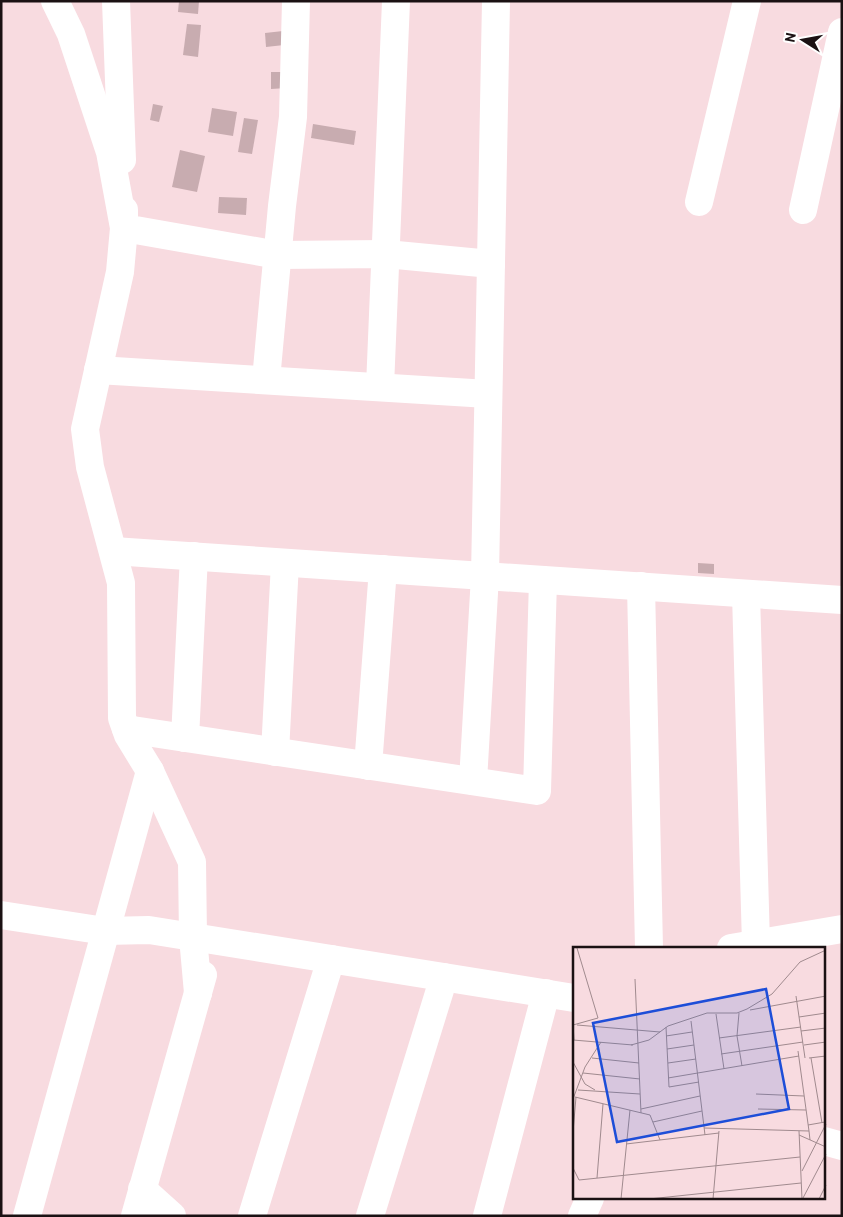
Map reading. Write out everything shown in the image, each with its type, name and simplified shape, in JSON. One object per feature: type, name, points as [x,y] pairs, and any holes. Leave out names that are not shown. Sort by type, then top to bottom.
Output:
[{"type":"street","points":[[55,1],[71,34],[110,152],[124,228]]},
{"type":"street","points":[[116,1],[124,228],[120,272],[86,429],[90,467],[121,584],[122,718],[128,735],[150,771],[192,862],[204,938],[198,993],[135,1216]]},
{"type":"street","points":[[266,380],[282,206],[293,117],[296,1]]},
{"type":"street","points":[[380,387],[396,1]]},
{"type":"street","points":[[474,781],[485,576],[496,1]]},
{"type":"street","points":[[699,202],[747,1]]},
{"type":"street","points":[[803,210],[842,32]]},
{"type":"street","points":[[124,228],[278,256],[386,254],[491,264]]},
{"type":"street","points":[[98,370],[488,394]]},
{"type":"street","points":[[113,551],[842,600]]},
{"type":"street","points":[[186,738],[194,556]]},
{"type":"street","points":[[275,752],[285,562]]},
{"type":"street","points":[[368,766],[383,569]]},
{"type":"street","points":[[126,729],[537,791],[543,580]]},
{"type":"street","points":[[641,586],[649,947]]},
{"type":"street","points":[[746,594],[744,946],[842,929]]},
{"type":"street","points":[[27,1216],[150,771]]},
{"type":"street","points":[[1,914],[105,931],[149,930],[204,938],[573,998]]},
{"type":"street","points":[[252,1216],[331,959]]},
{"type":"street","points":[[370,1216],[444,977]]},
{"type":"street","points":[[487,1216],[546,993]]},
{"type":"street","points":[[826,1142],[842,1146]]},
{"type":"street","points":[[142,1189],[172,1216]]},
{"type":"street","points":[[582,1216],[589,1200]]},
{"type":"building","points":[[179,1],[199,1],[198,14],[178,12]]},
{"type":"building","points":[[187,24],[201,25],[198,57],[183,55]]},
{"type":"building","points":[[283,31],[284,45],[266,47],[265,33]]},
{"type":"building","points":[[271,72],[287,72],[287,88],[271,89]]},
{"type":"building","points":[[153,104],[163,106],[159,122],[150,120]]},
{"type":"building","points":[[212,108],[237,112],[233,136],[208,132]]},
{"type":"building","points":[[244,118],[258,120],[252,154],[238,152]]},
{"type":"building","points":[[313,124],[356,131],[354,145],[311,138]]},
{"type":"building","points":[[180,150],[205,156],[197,192],[172,187]]},
{"type":"building","points":[[219,197],[247,198],[246,215],[218,213]]},
{"type":"building","points":[[698,563],[714,564],[714,574],[698,573]]}]
